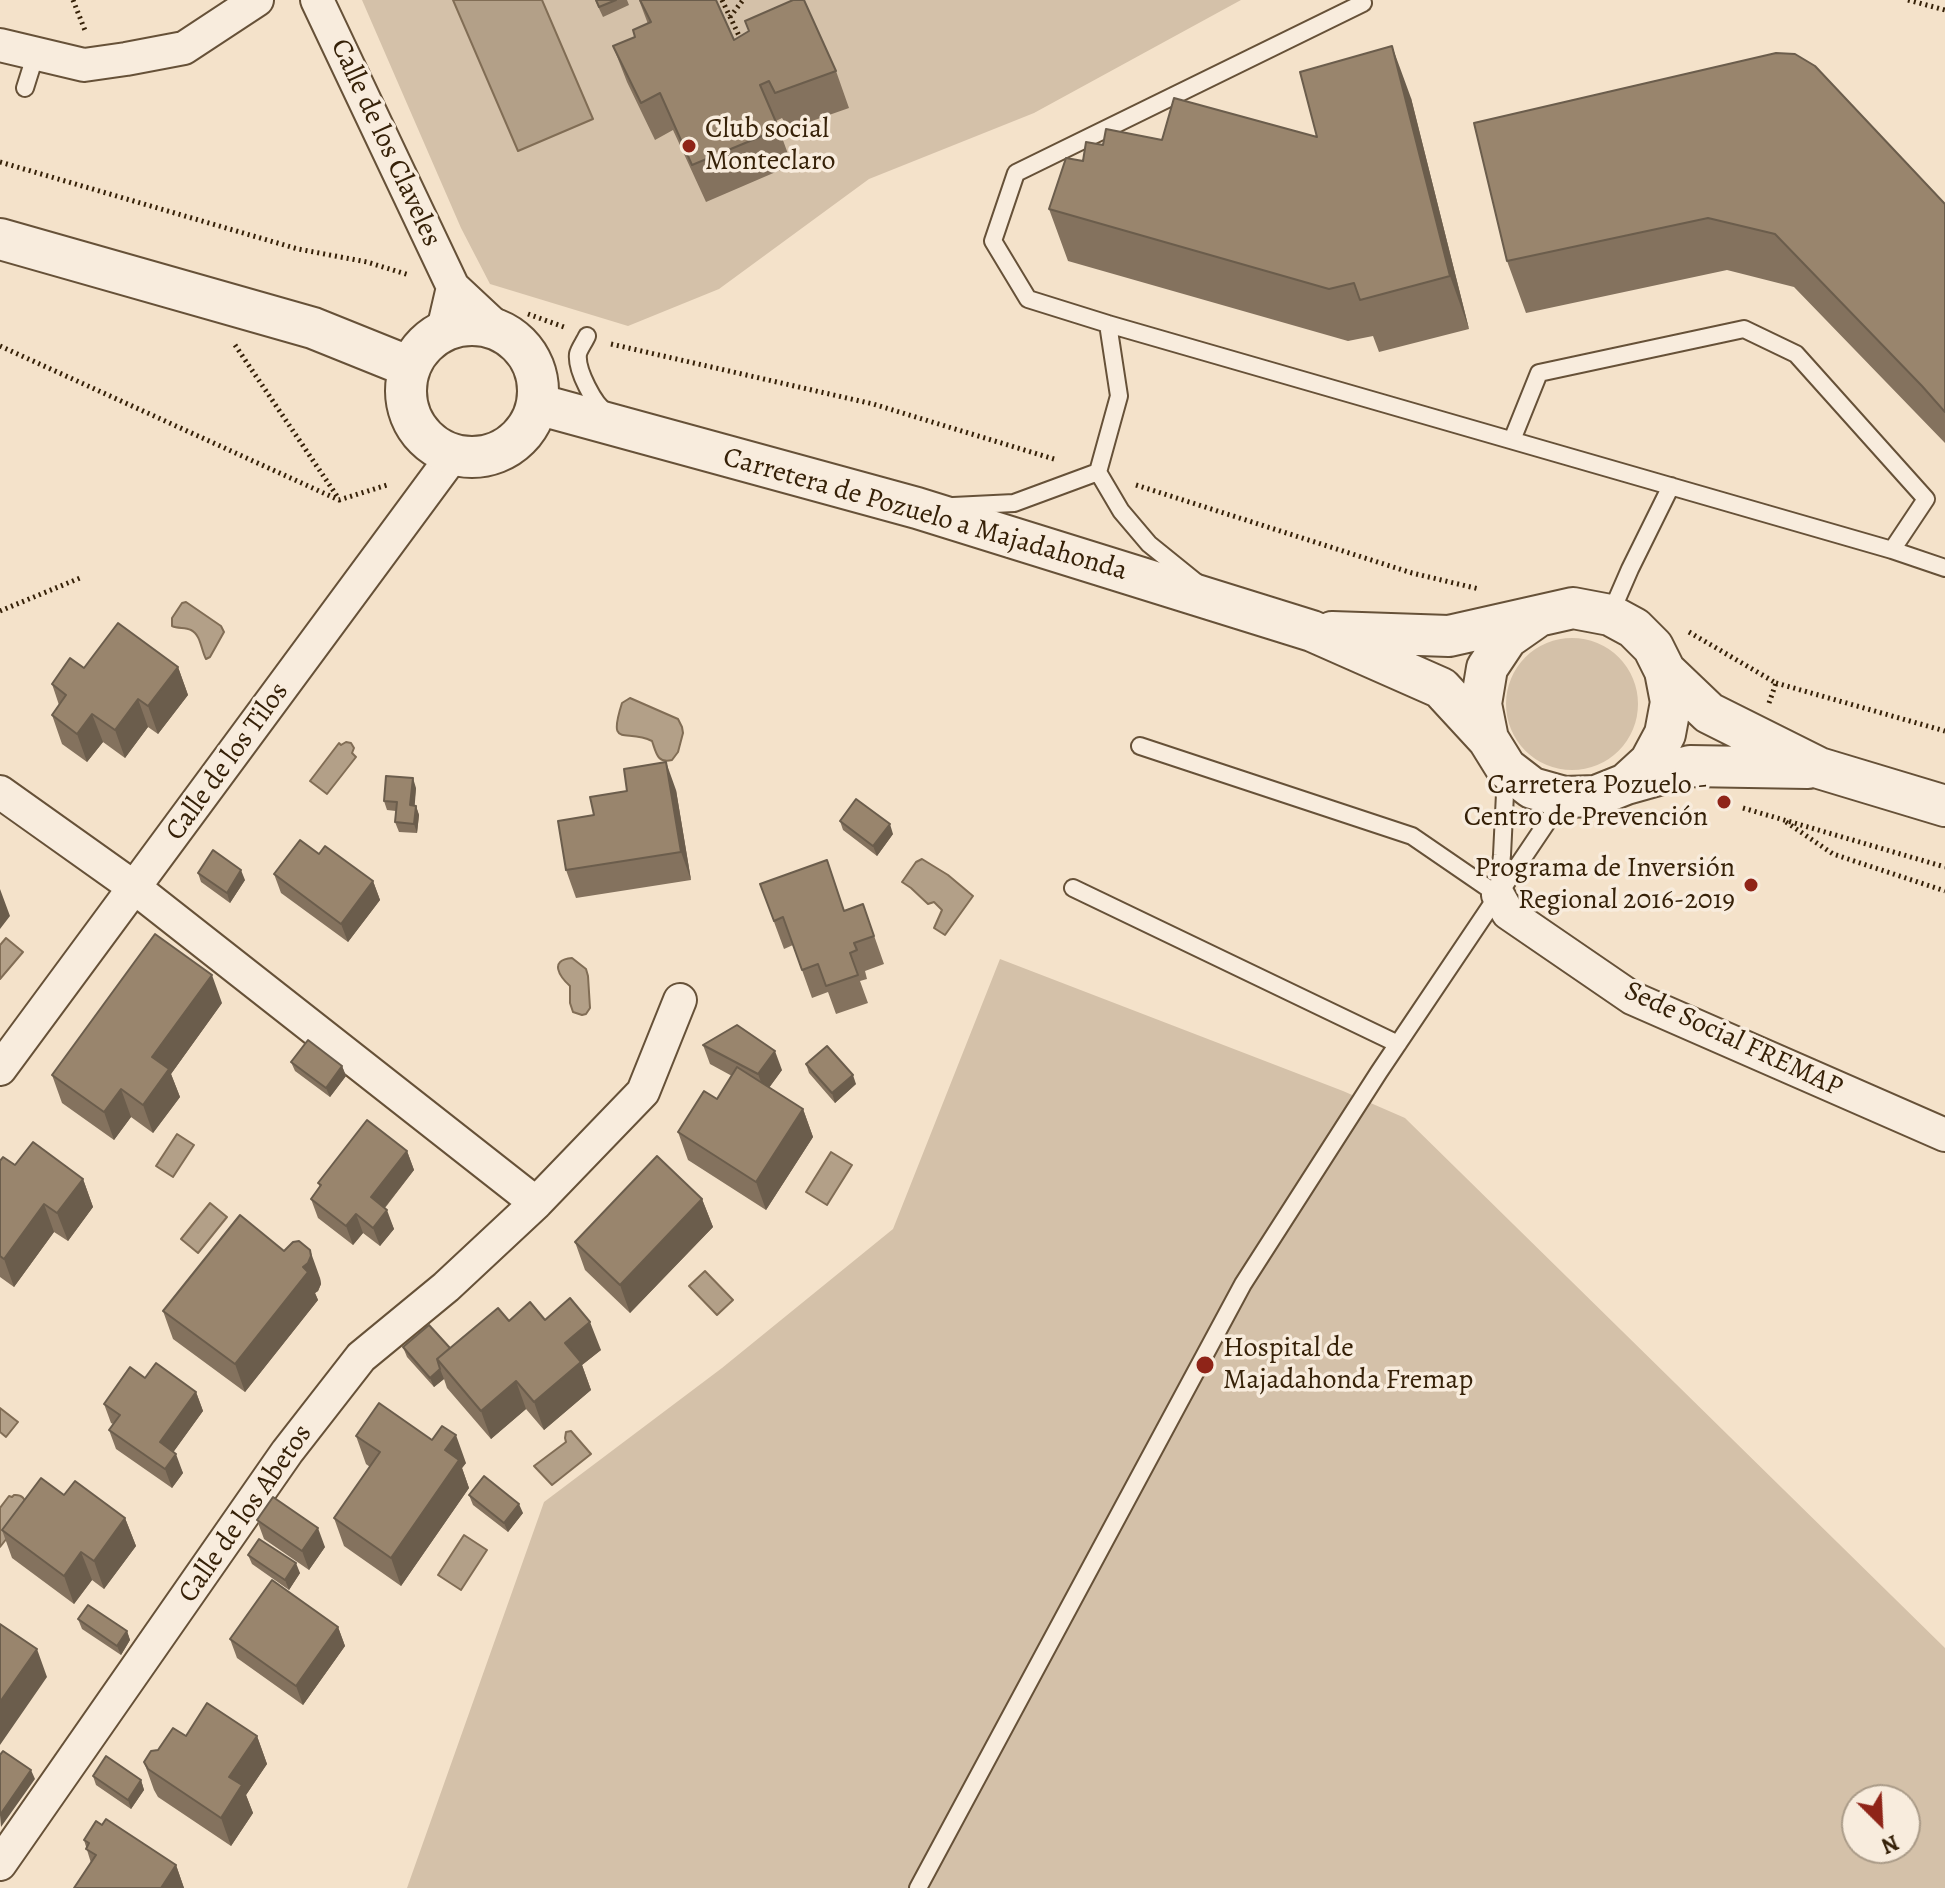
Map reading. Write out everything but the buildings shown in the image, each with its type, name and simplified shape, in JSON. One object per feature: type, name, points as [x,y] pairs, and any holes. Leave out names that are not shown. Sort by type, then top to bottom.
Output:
[{"type":"street","points":[[0,45],[84,65],[184,48],[257,0]]},
{"type":"street","name":"Calle de los Claveles","points":[[317,0],[453,287],[498,329]]},
{"type":"street","points":[[0,239],[313,328],[410,367]]},
{"type":"street","points":[[443,330],[453,287]]},
{"type":"street","points":[[476,324],[498,329],[518,342],[531,360],[538,382],[537,404],[529,424],[515,441],[497,452],[476,457],[454,454],[434,445],[418,430],[408,410],[406,388],[410,367],[420,349],[443,330],[476,324]]},
{"type":"street","name":"Carretera de Pozuelo a Majadahonda","points":[[537,404],[917,508],[1312,631],[1441,688],[1497,754]]},
{"type":"street","name":"Calle de los Tilos","points":[[0,1069],[454,454]]},
{"type":"street","points":[[1626,784],[1650,762],[1665,734],[1671,702],[1665,671],[1653,647],[1634,628],[1610,615],[1573,608],[1537,617],[1507,638],[1487,668],[1481,704],[1497,754],[1532,788],[1564,797],[1596,796],[1690,766],[1819,768]]},
{"type":"street","name":"Carretera de Pozuelo a Majadahonda","points":[[1312,631],[1449,636],[1537,617]]},
{"type":"street","points":[[1665,671],[1709,713],[1819,768],[1945,806]]},
{"type":"street","points":[[0,792],[135,888],[536,1203]]},
{"type":"street","name":"Sede Social FREMAP","points":[[1498,895],[1508,913],[1632,998],[1945,1135]]},
{"type":"street","name":"Calle de los Abetos","points":[[0,1864],[287,1452],[361,1357],[446,1287],[536,1203],[643,1092],[680,1000]]},
{"type":"lane","points":[[1363,3],[1016,173],[993,241],[1028,299],[1945,568]]},
{"type":"lane","points":[[25,88],[36,53]]},
{"type":"lane","points":[[1108,324],[1119,396],[1098,472],[1121,511],[1149,544],[1223,603]]},
{"type":"lane","points":[[1512,440],[1539,373],[1744,329],[1796,354],[1926,499],[1892,550]]},
{"type":"lane","points":[[587,336],[578,355],[586,385],[600,409],[644,433]]},
{"type":"lane","points":[[917,508],[1014,503],[1098,472]]},
{"type":"lane","points":[[1610,615],[1671,486]]},
{"type":"lane","points":[[1140,746],[1412,836],[1498,895]]},
{"type":"lane","points":[[1497,754],[1502,855],[1498,895]]},
{"type":"lane","points":[[918,1888],[1243,1284],[1398,1044],[1564,797]]},
{"type":"lane","points":[[1073,888],[1398,1044]]},
{"type":"path","points":[[722,0],[743,44]]},
{"type":"path","points":[[730,17],[743,0]]},
{"type":"path","points":[[1908,0],[1945,10]]},
{"type":"path","points":[[0,346],[339,500],[225,331],[233,306]]},
{"type":"path","points":[[0,611],[80,578]]},
{"type":"path","points":[[1776,683],[1945,731]]},
{"type":"path","points":[[1780,818],[1833,854],[1945,891]]},
{"type":"shaded area","name":"Club social Monteclaro","points":[[362,0],[1241,0],[1034,113],[869,179],[719,289],[628,326],[490,284],[461,228]]},
{"type":"shaded area","points":[[453,0],[542,0],[593,119],[518,151]]},
{"type":"shaded area","points":[[186,602],[221,626],[224,632],[206,659],[194,632],[172,626],[172,618]]},
{"type":"shaded area","points":[[1572,638],[1597,643],[1618,658],[1633,679],[1638,704],[1633,729],[1618,750],[1597,765],[1572,770],[1547,765],[1526,750],[1511,729],[1506,704],[1511,679],[1526,658],[1547,643]]},
{"type":"shaded area","points":[[630,698],[678,719],[683,733],[678,752],[672,760],[660,759],[652,741],[618,732],[622,703]]},
{"type":"shaded area","points":[[339,743],[351,743],[354,748],[352,753],[356,757],[327,794],[310,781]]},
{"type":"shaded area","points":[[922,859],[973,896],[945,935],[934,928],[942,910],[934,902],[928,904],[902,882],[916,862]]},
{"type":"shaded area","points":[[6,938],[23,952],[0,979],[0,945]]},
{"type":"shaded area","points":[[572,958],[586,969],[588,976],[590,1008],[582,1015],[573,1012],[570,986],[558,969],[560,962]]},
{"type":"shaded area","name":"Hospital de Majadahonda Fremap","points":[[1000,959],[1343,1091],[1405,1118],[1945,1648],[1945,1888],[407,1888],[544,1502],[722,1368],[893,1229]]},
{"type":"shaded area","points":[[177,1134],[194,1145],[173,1177],[156,1166]]},
{"type":"shaded area","points":[[831,1152],[852,1165],[827,1205],[806,1192]]},
{"type":"shaded area","points":[[210,1203],[227,1217],[198,1253],[181,1239]]},
{"type":"shaded area","points":[[705,1271],[733,1300],[717,1315],[689,1286]]},
{"type":"shaded area","points":[[0,1408],[18,1422],[6,1437],[0,1432]]},
{"type":"shaded area","points":[[571,1431],[591,1454],[552,1485],[534,1466],[566,1442],[566,1432]]},
{"type":"shaded area","points":[[9,1496],[23,1497],[29,1510],[0,1547],[0,1508]]},
{"type":"shaded area","points":[[464,1535],[487,1550],[461,1590],[438,1575]]},
{"type":"place","name":"Club social Monteclaro","points":[[689,146]]},
{"type":"place","name":"Carretera Pozuelo - Centro de Prevención","points":[[1724,802]]},
{"type":"place","name":"Programa de Inversión Regional 2016-2019","points":[[1751,885]]},
{"type":"place","name":"Hospital de Majadahonda Fremap","points":[[1205,1365]]}]
